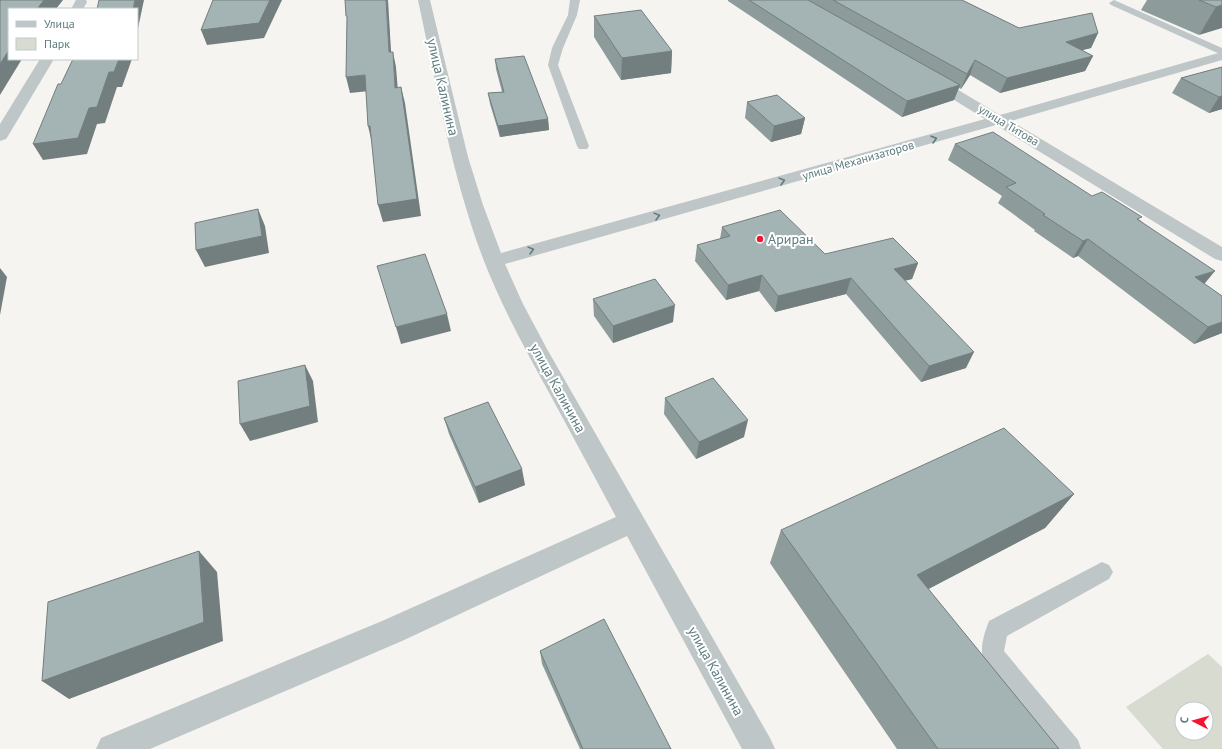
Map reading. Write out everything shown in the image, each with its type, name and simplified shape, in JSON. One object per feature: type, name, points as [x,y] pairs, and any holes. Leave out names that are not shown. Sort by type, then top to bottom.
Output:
[{"type":"street","name":"улица Калинина","points":[[424,0],[460,156],[494,261],[513,304],[536,350],[759,749]]},
{"type":"street","name":"улица Механизаторов","points":[[494,261],[1000,120],[1222,56]]},
{"type":"street","points":[[0,136],[20,106],[46,60]]},
{"type":"street","name":"улица Титова","points":[[916,71],[1000,120],[1222,255]]},
{"type":"street","points":[[112,749],[392,631],[633,522]]},
{"type":"lane","points":[[575,0],[574,11],[554,54],[553,64],[583,146]]},
{"type":"lane","points":[[1114,3],[1222,52]]},
{"type":"lane","points":[[1069,749],[992,654],[996,629],[1102,572]]},
{"type":"green space","points":[[1208,654],[1222,667],[1222,749],[1163,749],[1126,707]]},
{"type":"building","points":[[44,0],[38,8],[8,8],[8,52],[0,64],[0,1]]},
{"type":"building","points":[[99,0],[135,0],[133,8],[97,8]]},
{"type":"building","points":[[213,0],[270,0],[259,23],[201,30]]},
{"type":"building","points":[[345,0],[386,0],[389,52],[393,52],[395,88],[401,87],[417,199],[378,205],[370,126],[368,126],[365,75],[346,77],[347,16]]},
{"type":"building","points":[[749,0],[808,0],[960,85],[907,101]]},
{"type":"building","points":[[833,0],[962,0],[1019,28],[1092,13],[1098,33],[1066,42],[1093,56],[1007,78],[975,60],[967,74]]},
{"type":"building","points":[[1199,0],[1222,0],[1222,5],[1216,7]]},
{"type":"building","points":[[641,10],[672,51],[622,58],[594,16]]},
{"type":"building","points":[[524,56],[548,119],[498,126],[488,93],[504,92],[495,59]]},
{"type":"building","points":[[73,60],[119,60],[114,72],[109,72],[97,107],[89,108],[78,138],[33,144],[58,84],[61,84]]},
{"type":"building","points":[[1222,67],[1222,96],[1219,97],[1181,78]]},
{"type":"building","points":[[777,95],[805,118],[774,126],[747,102]]},
{"type":"building","points":[[993,132],[1092,196],[1102,192],[1142,217],[1137,219],[1215,271],[1195,277],[1222,296],[1222,322],[1208,327],[1088,239],[1083,241],[1043,215],[1045,214],[1006,187],[1016,183],[955,144]]},
{"type":"building","points":[[258,209],[262,236],[196,250],[195,223]]},
{"type":"building","points":[[780,210],[825,254],[893,238],[918,263],[894,269],[974,352],[929,366],[851,278],[778,296],[762,275],[728,285],[697,245],[730,236],[722,227]]},
{"type":"building","points":[[425,254],[447,314],[396,327],[377,266]]},
{"type":"building","points":[[655,279],[675,305],[613,326],[593,299]]},
{"type":"building","points":[[305,365],[310,406],[240,424],[238,381]]},
{"type":"building","points":[[713,378],[748,420],[699,442],[665,398]]},
{"type":"building","points":[[488,402],[522,469],[475,487],[444,418]]},
{"type":"building","points":[[1004,428],[1074,494],[917,575],[1059,749],[938,749],[781,530]]},
{"type":"building","points":[[199,551],[204,622],[42,681],[48,602]]},
{"type":"building","points":[[604,619],[671,749],[583,749],[540,651]]},
{"type":"place","name":"Ариран","points":[[760,239]]}]
